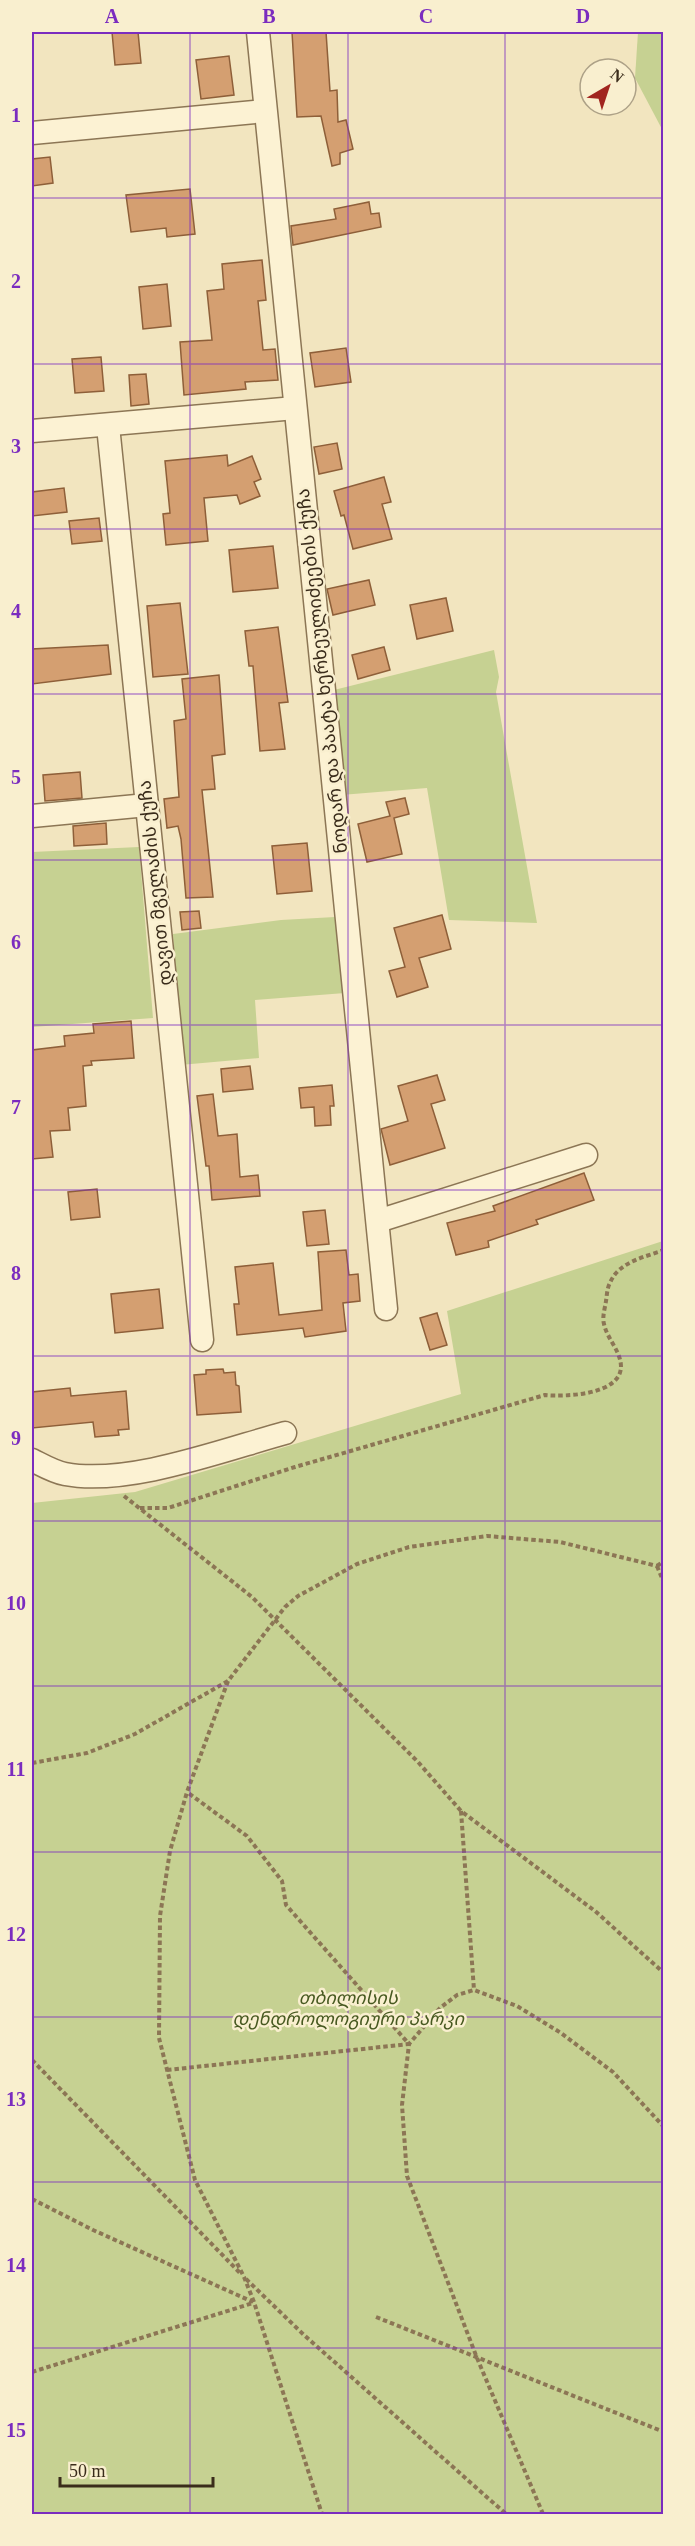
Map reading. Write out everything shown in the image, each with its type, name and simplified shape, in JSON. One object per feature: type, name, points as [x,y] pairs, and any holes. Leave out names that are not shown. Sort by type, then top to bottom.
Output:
[{"type":"street","name":"ნოდარ და პაატა ხერხეულიძეების ქუჩა","points":[[258,32],[386,1310]]},
{"type":"street","points":[[32,133],[265,111]]},
{"type":"street","points":[[32,431],[295,408]]},
{"type":"street","name":"დავით მგელაძის ქუჩა","points":[[108,426],[202,1340]]},
{"type":"street","points":[[32,816],[147,805]]},
{"type":"street","points":[[378,1221],[586,1155]]},
{"type":"street","points":[[32,1460],[65,1474],[140,1473],[285,1433]]},
{"type":"path","points":[[140,1508],[168,1508],[387,1439],[545,1395],[565,1397],[582,1395],[612,1382],[619,1377],[621,1367],[618,1354],[603,1323],[610,1282],[628,1263],[663,1250]]},
{"type":"path","points":[[121,1494],[252,1597],[418,1762],[461,1811],[594,1911],[663,1973]]},
{"type":"path","points":[[322,2514],[254,2302],[244,2277],[195,2180],[159,2038],[160,1916],[170,1851],[187,1792],[228,1681],[285,1607],[319,1583],[357,1564],[409,1547],[487,1536],[560,1542],[657,1566]]},
{"type":"path","points":[[657,1566],[663,1561]]},
{"type":"path","points":[[657,1566],[663,1583]]},
{"type":"path","points":[[32,1763],[87,1754],[135,1734],[228,1681]]},
{"type":"path","points":[[187,1792],[247,1836],[282,1881],[286,1905],[409,2044]]},
{"type":"path","points":[[461,1811],[474,1990]]},
{"type":"path","points":[[543,2514],[477,2358],[407,2176],[402,2105],[409,2044],[440,2008],[457,1995],[474,1990],[517,2006],[561,2033],[613,2072],[663,2127]]},
{"type":"path","points":[[167,2070],[409,2044]]},
{"type":"path","points":[[32,2060],[304,2336],[506,2514]]},
{"type":"path","points":[[32,2199],[93,2230],[254,2302]]},
{"type":"path","points":[[32,2372],[254,2302]]},
{"type":"path","points":[[376,2318],[663,2432]]},
{"type":"green space","points":[[638,32],[663,32],[663,131],[638,84]]},
{"type":"green space","points":[[494,650],[499,677],[496,692],[537,923],[449,920],[427,788],[341,795],[334,690]]},
{"type":"green space","points":[[139,847],[153,1018],[32,1027],[32,852]]},
{"type":"green space","points":[[335,917],[345,993],[255,1000],[259,1058],[180,1065],[173,934],[281,920]]},
{"type":"green space","name":"თბილისის დენდროლოგიური პარკი","points":[[663,1241],[663,2514],[32,2514],[32,1503],[135,1492],[461,1394],[447,1311]]},
{"type":"building","points":[[112,32],[138,32],[141,63],[115,65]]},
{"type":"building","points":[[292,32],[326,32],[330,91],[337,90],[338,122],[346,120],[353,149],[340,153],[340,164],[332,166],[321,116],[297,117]]},
{"type":"building","points":[[229,56],[234,95],[201,99],[196,60]]},
{"type":"building","points":[[50,157],[53,183],[32,186],[32,159]]},
{"type":"building","points":[[190,189],[195,234],[167,237],[166,228],[131,232],[126,195]]},
{"type":"building","points":[[369,202],[371,214],[379,213],[381,227],[293,245],[291,226],[336,219],[334,209]]},
{"type":"building","points":[[262,260],[266,300],[258,301],[263,350],[275,349],[278,380],[245,382],[246,389],[184,395],[180,342],[212,340],[207,291],[224,289],[222,264]]},
{"type":"building","points":[[167,284],[171,326],[143,329],[139,287]]},
{"type":"building","points":[[346,348],[351,382],[315,387],[310,353]]},
{"type":"building","points":[[101,357],[104,391],[75,393],[72,359]]},
{"type":"building","points":[[146,374],[149,404],[131,406],[129,375]]},
{"type":"building","points":[[337,443],[342,469],[319,474],[314,447]]},
{"type":"building","points":[[227,455],[228,466],[252,456],[261,479],[254,482],[260,496],[240,504],[237,495],[204,498],[208,541],[166,545],[163,514],[170,513],[165,461]]},
{"type":"building","points":[[384,477],[391,502],[382,504],[392,539],[353,549],[344,515],[341,516],[334,491]]},
{"type":"building","points":[[64,488],[67,512],[32,516],[32,492]]},
{"type":"building","points":[[99,518],[102,541],[72,544],[69,521]]},
{"type":"building","points":[[273,546],[278,588],[233,592],[229,550]]},
{"type":"building","points":[[369,580],[375,605],[333,615],[327,589]]},
{"type":"building","points":[[446,598],[453,631],[417,639],[410,605]]},
{"type":"building","points":[[180,603],[188,674],[153,677],[147,606]]},
{"type":"building","points":[[278,627],[288,702],[279,703],[285,749],[260,751],[253,666],[249,666],[245,631]]},
{"type":"building","points":[[108,645],[111,674],[32,684],[32,649]]},
{"type":"building","points":[[384,647],[390,670],[358,679],[352,655]]},
{"type":"building","points":[[219,675],[225,754],[212,756],[215,789],[202,790],[213,897],[186,898],[181,839],[178,826],[167,828],[164,799],[179,797],[174,721],[186,719],[182,679]]},
{"type":"building","points":[[80,772],[82,798],[45,801],[43,775]]},
{"type":"building","points":[[405,798],[409,814],[394,818],[402,854],[367,862],[358,824],[390,816],[386,802]]},
{"type":"building","points":[[106,823],[107,844],[74,846],[73,826]]},
{"type":"building","points":[[307,843],[312,891],[277,894],[272,846]]},
{"type":"building","points":[[199,911],[201,928],[182,930],[180,912]]},
{"type":"building","points":[[442,915],[451,949],[419,958],[428,987],[397,997],[389,971],[405,967],[394,928]]},
{"type":"building","points":[[131,1021],[134,1058],[91,1061],[92,1065],[83,1066],[86,1106],[68,1108],[70,1130],[50,1131],[53,1157],[32,1159],[32,1050],[65,1046],[64,1036],[94,1033],[93,1024]]},
{"type":"building","points":[[250,1066],[253,1089],[223,1092],[221,1069]]},
{"type":"building","points":[[437,1075],[445,1100],[431,1104],[445,1148],[390,1165],[381,1129],[408,1121],[398,1086]]},
{"type":"building","points":[[332,1085],[334,1106],[330,1106],[331,1125],[315,1126],[314,1107],[301,1108],[299,1088]]},
{"type":"building","points":[[213,1094],[218,1136],[237,1134],[240,1177],[258,1175],[260,1196],[212,1200],[209,1166],[206,1166],[197,1096]]},
{"type":"building","points":[[584,1173],[594,1200],[536,1220],[538,1224],[488,1241],[489,1247],[456,1255],[447,1223],[495,1211],[493,1206]]},
{"type":"building","points":[[97,1189],[100,1217],[71,1220],[68,1192]]},
{"type":"building","points":[[325,1210],[329,1244],[307,1246],[303,1212]]},
{"type":"building","points":[[346,1250],[349,1275],[358,1274],[360,1301],[343,1303],[346,1331],[305,1337],[303,1328],[237,1335],[234,1304],[239,1304],[235,1267],[273,1263],[279,1315],[322,1310],[318,1252]]},
{"type":"building","points":[[159,1289],[163,1328],[115,1333],[111,1294]]},
{"type":"building","points":[[437,1313],[447,1345],[430,1350],[420,1318]]},
{"type":"building","points":[[223,1369],[224,1373],[235,1372],[236,1385],[239,1386],[241,1412],[197,1415],[194,1375],[206,1374],[206,1370]]},
{"type":"building","points":[[70,1388],[71,1396],[126,1391],[129,1429],[118,1430],[119,1435],[95,1437],[93,1422],[32,1428],[32,1392]]}]
